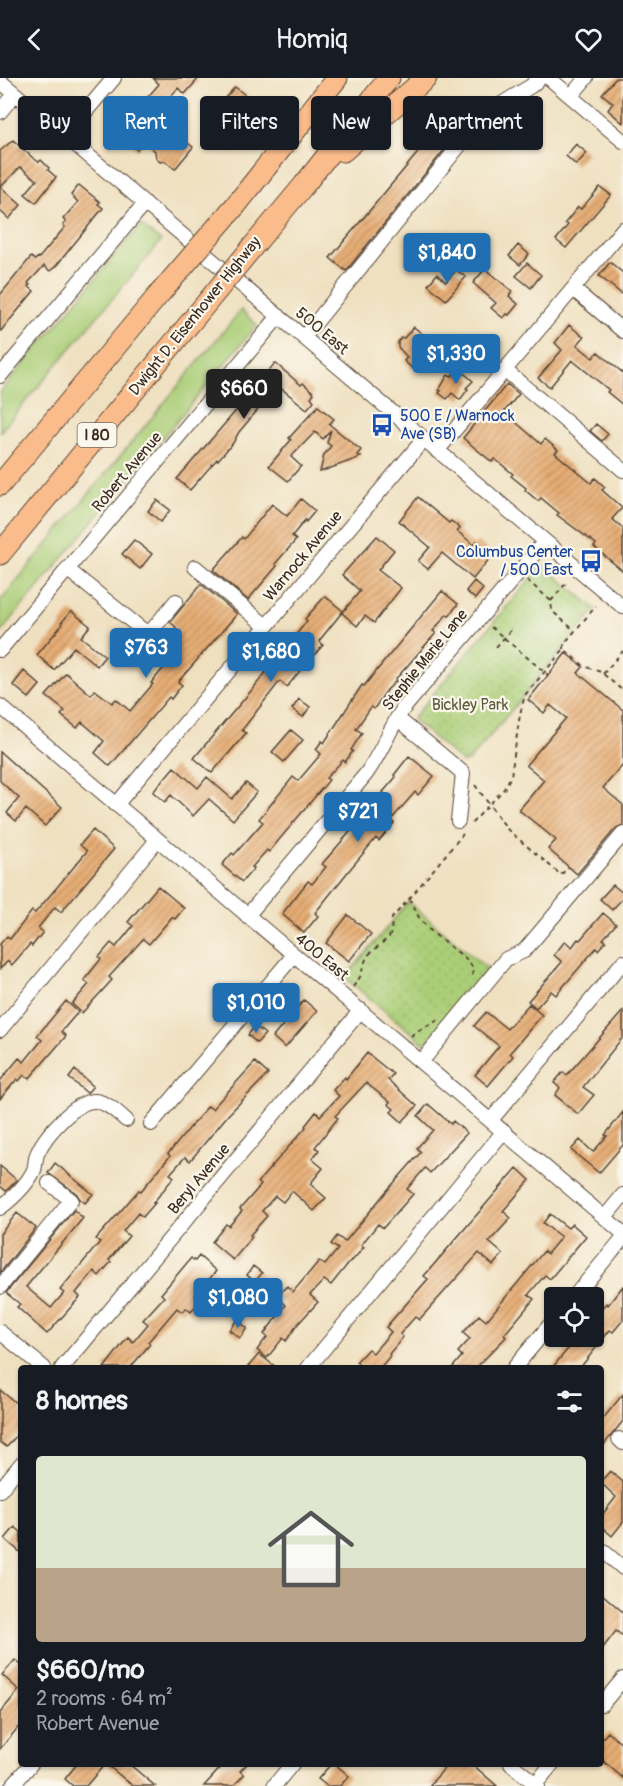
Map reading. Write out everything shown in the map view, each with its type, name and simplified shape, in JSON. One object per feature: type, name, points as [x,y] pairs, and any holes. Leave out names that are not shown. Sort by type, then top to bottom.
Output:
[{"type":"highway","points":[[266,168],[318,78]]},
{"type":"highway","name":"I 80","points":[[0,484],[236,205],[338,78]]},
{"type":"highway","name":"Dwight D. Eisenhower Highway","points":[[0,554],[304,185],[389,78]]},
{"type":"highway","points":[[304,185],[426,78]]},
{"type":"street","points":[[91,105],[114,78]]},
{"type":"street","points":[[304,337],[485,114],[540,78]]},
{"type":"street","points":[[549,78],[623,141]]},
{"type":"street","points":[[571,96],[586,78]]},
{"type":"street","name":"500 East","points":[[0,81],[18,97]]},
{"type":"street","points":[[0,112],[15,94]]},
{"type":"street","name":"500 East","points":[[82,150],[623,607]]},
{"type":"street","points":[[0,376],[145,203]]},
{"type":"street","points":[[437,451],[623,229]]},
{"type":"street","points":[[573,289],[623,331]]},
{"type":"street","name":"Robert Avenue","points":[[0,650],[279,316]]},
{"type":"street","points":[[505,370],[623,470]]},
{"type":"street","name":"Warnock Avenue","points":[[116,805],[424,439]]},
{"type":"street","name":"Stephie Marie Lane","points":[[248,916],[366,774],[377,758],[397,718],[545,541]]},
{"type":"street","points":[[195,567],[266,626]]},
{"type":"street","points":[[67,570],[145,632],[153,629],[177,601]]},
{"type":"street","name":"400 East","points":[[0,706],[623,1233]]},
{"type":"street","points":[[397,718],[463,773],[458,821]]},
{"type":"street","points":[[422,1061],[506,959],[524,951],[623,834]]},
{"type":"street","points":[[0,1030],[157,840]]},
{"type":"street","points":[[151,1124],[294,955]]},
{"type":"street","points":[[491,1120],[623,962]]},
{"type":"street","name":"Beryl Avenue","points":[[65,1365],[361,1010]]},
{"type":"street","points":[[0,1208],[23,1186],[35,1168],[37,1153],[71,1111],[87,1102],[97,1101],[115,1110],[126,1120]]},
{"type":"street","points":[[310,1365],[504,1131]]},
{"type":"street","points":[[0,1287],[71,1200],[49,1183]]},
{"type":"street","points":[[605,1217],[623,1195]]},
{"type":"street","points":[[582,1287],[623,1238]]},
{"type":"street","points":[[0,1332],[40,1365]]},
{"type":"street","points":[[517,1365],[544,1332]]},
{"type":"street","points":[[0,1490],[18,1468]]},
{"type":"street","points":[[604,1552],[623,1568]]},
{"type":"street","points":[[604,1702],[623,1679]]},
{"type":"street","points":[[12,1786],[28,1767]]},
{"type":"street","points":[[274,1786],[290,1767]]},
{"type":"street","points":[[514,1767],[535,1785],[550,1767]]},
{"type":"path","points":[[527,580],[551,601],[552,611],[575,631]]},
{"type":"path","points":[[551,601],[567,582]]},
{"type":"path","points":[[353,987],[360,977],[367,956],[389,937],[392,918],[504,789],[511,776],[525,695],[546,674],[564,650],[564,644],[596,606]]},
{"type":"path","points":[[489,625],[546,674]]},
{"type":"path","points":[[496,647],[512,629]]},
{"type":"path","points":[[564,650],[584,666],[603,674],[623,691]]},
{"type":"path","points":[[603,674],[623,651]]},
{"type":"path","points":[[462,778],[476,786],[508,830],[561,875],[568,867]]},
{"type":"path","points":[[409,899],[414,904],[418,917],[426,926],[469,961],[473,969],[471,981]]},
{"type":"path","points":[[411,1036],[440,1018]]},
{"type":"green space","points":[[141,225],[161,241],[0,432],[0,392]]},
{"type":"green space","points":[[241,310],[257,325],[0,633],[0,601]]},
{"type":"green space","name":"Bickley Park","points":[[541,566],[544,566],[596,609],[469,761],[463,763],[413,718]]},
{"type":"green space","points":[[408,902],[488,969],[426,1045],[345,978]]},
{"type":"building","points":[[153,78],[199,78],[185,94],[178,88],[171,96],[149,96],[159,84]]},
{"type":"building","points":[[616,78],[623,78],[623,123],[608,110],[613,103],[602,94]]},
{"type":"building","points":[[235,87],[246,96],[227,96]]},
{"type":"building","points":[[13,140],[18,144],[18,150],[24,150],[39,162],[41,160],[56,177],[36,203],[25,194],[37,180],[20,167],[1,187],[21,205],[9,219],[0,211],[0,151]]},
{"type":"building","points":[[188,143],[193,147],[175,169],[165,161],[160,162],[156,158],[155,151],[188,150]]},
{"type":"building","points":[[576,144],[587,153],[576,165],[566,156]]},
{"type":"building","points":[[420,150],[444,150],[346,271],[330,258]]},
{"type":"building","points":[[79,185],[100,202],[98,204],[103,208],[56,266],[50,271],[44,266],[28,283],[34,291],[0,332],[0,295],[31,257],[35,260],[39,258],[65,227],[63,225],[66,222],[63,219],[78,202],[71,195]]},
{"type":"building","points":[[600,187],[611,195],[566,248],[556,240],[568,225],[565,223],[578,207],[581,209]]},
{"type":"building","points":[[518,245],[529,254],[520,265],[509,256]]},
{"type":"building","points":[[610,262],[623,273],[623,295],[599,276]]},
{"type":"building","points":[[527,263],[541,275],[531,288],[516,276]]},
{"type":"building","points":[[485,269],[512,291],[509,296],[518,304],[509,315],[503,318],[491,308],[496,303],[473,283]]},
{"type":"building","points":[[456,270],[466,277],[446,300],[428,285],[437,274],[446,282]]},
{"type":"building","points":[[569,325],[584,337],[577,345],[593,358],[598,352],[623,373],[623,405],[607,392],[609,390],[572,360],[550,387],[538,378],[562,350],[555,343]]},
{"type":"building","points":[[414,327],[433,343],[412,368],[404,361],[407,357],[398,347],[398,342]]},
{"type":"building","points":[[275,363],[314,393],[311,397],[314,401],[307,409],[278,386],[239,432],[233,443],[190,490],[177,479]]},
{"type":"building","points":[[458,368],[473,381],[466,388],[468,389],[460,400],[452,393],[447,399],[439,393],[441,391],[439,390],[448,375],[452,376]]},
{"type":"building","points":[[507,384],[519,394],[504,412],[541,444],[545,439],[558,450],[555,453],[591,483],[595,478],[605,487],[602,490],[622,508],[612,519],[623,528],[623,571],[594,547],[596,544],[557,515],[559,513],[541,498],[538,501],[525,490],[526,488],[511,476],[513,474],[495,459],[492,462],[463,438]]},
{"type":"building","points":[[318,406],[334,419],[329,424],[361,450],[357,455],[361,457],[320,472],[324,455],[331,446],[327,443],[331,430],[323,439],[315,432],[291,457],[301,466],[288,481],[269,466],[291,440],[289,438]]},
{"type":"building","points":[[596,424],[608,434],[602,441],[590,431]]},
{"type":"building","points":[[418,497],[449,523],[451,521],[460,528],[457,531],[474,545],[477,541],[488,550],[485,554],[490,558],[473,579],[442,553],[428,569],[418,561],[430,547],[399,521]]},
{"type":"building","points":[[301,499],[315,511],[292,536],[296,540],[248,600],[213,570],[242,537],[244,539],[272,504],[287,516]]},
{"type":"building","points":[[157,500],[170,510],[161,522],[148,511]]},
{"type":"building","points":[[377,536],[394,550],[378,570],[401,588],[374,623],[365,616],[357,626],[342,613],[360,591],[342,575]]},
{"type":"building","points":[[134,540],[152,554],[140,569],[122,554]]},
{"type":"building","points":[[474,581],[483,589],[475,599],[466,591]]},
{"type":"building","points":[[201,584],[237,614],[178,682],[182,685],[171,699],[169,697],[110,766],[95,753],[104,741],[82,722],[77,728],[61,715],[65,711],[46,696],[66,673],[91,695],[95,690],[112,703],[116,699],[130,711],[173,657],[169,653],[178,641],[170,634],[176,627],[170,622]]},
{"type":"building","points":[[442,591],[458,604],[433,631],[436,633],[386,691],[374,709],[371,707],[356,729],[362,733],[345,762],[343,760],[326,778],[329,780],[269,852],[267,850],[252,867],[254,868],[242,882],[222,865],[263,822],[259,819],[293,777],[298,781],[321,754],[316,749],[322,741],[324,743],[362,685],[364,686]]},
{"type":"building","points":[[325,596],[343,611],[319,641],[323,645],[287,687],[280,681],[242,730],[246,733],[212,773],[194,758],[251,691]]},
{"type":"building","points":[[71,611],[90,626],[81,637],[105,656],[97,666],[74,647],[54,670],[37,655]]},
{"type":"building","points":[[566,653],[583,667],[578,673],[623,710],[623,765],[603,788],[623,805],[623,825],[616,828],[577,874],[548,849],[556,840],[519,810],[544,780],[526,765],[566,718],[550,705],[544,713],[528,700]]},
{"type":"building","points":[[24,671],[40,685],[29,698],[13,685]]},
{"type":"building","points":[[299,699],[310,707],[303,717],[292,709]]},
{"type":"building","points":[[291,730],[303,740],[284,762],[272,752]]},
{"type":"building","points":[[0,752],[62,807],[45,826],[26,809],[16,821],[7,813],[19,798],[0,781]]},
{"type":"building","points":[[409,756],[434,776],[418,795],[415,792],[391,820],[394,823],[379,841],[376,838],[351,868],[315,913],[318,916],[304,933],[282,914],[308,881],[312,884],[326,867],[322,864],[384,793]]},
{"type":"building","points":[[174,767],[198,788],[207,777],[232,799],[246,783],[257,792],[233,820],[209,799],[193,816],[171,795],[165,802],[153,792]]},
{"type":"building","points":[[93,830],[114,849],[61,912],[55,907],[38,928],[43,932],[32,946],[30,944],[12,965],[8,961],[0,969],[0,944],[7,936],[10,939],[32,911],[35,913],[87,851],[80,845]]},
{"type":"building","points":[[613,885],[623,893],[623,898],[612,910],[600,899]]},
{"type":"building","points":[[158,886],[184,908],[175,919],[172,917],[149,944],[143,939],[109,977],[112,980],[82,1013],[72,1004],[89,984],[84,980],[111,943],[116,947],[133,926],[128,922]]},
{"type":"building","points":[[603,913],[616,924],[603,939],[606,941],[598,950],[596,948],[556,995],[551,991],[536,1008],[528,1001],[562,962],[554,955],[565,941],[572,947]]},
{"type":"building","points":[[348,915],[371,934],[349,961],[326,943]]},
{"type":"building","points":[[304,1000],[317,1011],[285,1048],[273,1037]]},
{"type":"building","points":[[66,1001],[78,1012],[61,1032],[66,1036],[29,1079],[24,1075],[19,1081],[17,1079],[0,1099],[0,1081],[19,1058],[24,1062],[42,1040],[37,1036]]},
{"type":"building","points":[[529,1004],[542,1015],[510,1053],[513,1056],[488,1086],[475,1075],[499,1046],[474,1026],[486,1012],[507,1029]]},
{"type":"building","points":[[623,1011],[623,1037],[583,1087],[594,1095],[578,1114],[555,1095],[560,1088],[554,1083],[563,1072],[567,1075]]},
{"type":"building","points":[[255,1026],[265,1034],[257,1043],[248,1035]]},
{"type":"building","points":[[367,1053],[393,1074],[388,1080],[417,1106],[402,1122],[391,1112],[394,1109],[388,1104],[390,1102],[366,1083],[335,1116],[338,1118],[315,1147],[319,1150],[312,1159],[323,1168],[310,1184],[326,1198],[314,1211],[292,1191],[283,1202],[275,1196],[262,1211],[267,1216],[250,1235],[252,1237],[233,1260],[212,1242],[226,1224],[229,1226],[242,1211],[240,1209],[261,1185],[258,1182],[306,1127],[316,1112],[320,1116],[339,1096],[333,1090],[345,1077],[346,1079]]},
{"type":"building","points":[[255,1062],[268,1074],[228,1115],[190,1161],[185,1157],[170,1174],[174,1177],[153,1203],[155,1203],[143,1217],[138,1213],[123,1231],[129,1236],[109,1260],[111,1262],[99,1276],[94,1271],[76,1293],[80,1297],[47,1334],[17,1307],[20,1304],[6,1293],[74,1210],[83,1218],[26,1287],[51,1308],[64,1293],[60,1290],[100,1242],[96,1239],[139,1190],[141,1191],[208,1106],[212,1109]]},
{"type":"building","points":[[75,1070],[93,1086],[87,1093],[69,1078]]},
{"type":"building","points":[[428,1104],[451,1124],[453,1121],[467,1133],[430,1173],[425,1168],[407,1189],[413,1194],[383,1228],[378,1224],[361,1245],[364,1247],[331,1285],[324,1280],[310,1295],[318,1302],[286,1341],[283,1338],[267,1358],[257,1350],[267,1337],[264,1334],[286,1305],[277,1297],[287,1286],[293,1292],[319,1261],[325,1265],[338,1249],[331,1244],[337,1236],[345,1242],[421,1152],[417,1148],[433,1130],[418,1116]]},
{"type":"building","points":[[623,1112],[623,1145],[599,1173],[571,1150],[580,1140],[593,1152]]},
{"type":"building","points":[[55,1163],[93,1194],[85,1203],[76,1193],[48,1173]]},
{"type":"building","points":[[0,1166],[17,1180],[6,1191],[0,1186]]},
{"type":"building","points":[[517,1168],[530,1180],[503,1211],[511,1218],[489,1242],[503,1254],[493,1265],[479,1253],[419,1320],[415,1317],[400,1334],[403,1337],[382,1365],[360,1365],[356,1362],[368,1349],[373,1353],[391,1332],[386,1327],[428,1279],[424,1276]]},
{"type":"building","points":[[17,1213],[36,1228],[0,1273],[0,1234]]},
{"type":"building","points":[[550,1214],[568,1228],[572,1224],[586,1236],[550,1279],[545,1275],[528,1295],[534,1299],[504,1335],[506,1337],[479,1365],[454,1365],[462,1356],[458,1352],[470,1339],[463,1333],[479,1315],[486,1321],[544,1251],[547,1254],[561,1237],[543,1223]]},
{"type":"building","points":[[199,1256],[216,1271],[195,1296],[200,1301],[191,1312],[186,1308],[182,1312],[177,1308],[148,1342],[150,1344],[132,1365],[106,1365],[128,1337],[133,1342],[148,1324],[143,1320],[164,1297],[161,1294],[191,1258],[195,1261]]},
{"type":"building","points":[[253,1266],[262,1273],[255,1282],[247,1275]]},
{"type":"building","points":[[623,1286],[623,1320],[613,1332],[610,1330],[604,1338],[604,1305],[606,1303],[608,1305]]},
{"type":"building","points":[[237,1320],[247,1328],[240,1338],[229,1330]]},
{"type":"building","points":[[570,1347],[597,1347],[582,1365],[554,1365]]},
{"type":"building","points":[[259,1354],[273,1365],[250,1365]]},
{"type":"building","points":[[0,1390],[18,1405],[18,1434],[7,1447],[0,1442]]},
{"type":"building","points":[[623,1394],[623,1421],[604,1445],[604,1418]]},
{"type":"building","points":[[610,1471],[623,1482],[623,1522],[612,1536],[604,1529],[604,1512],[616,1497],[604,1486],[604,1478]]},
{"type":"building","points":[[15,1527],[18,1530],[18,1550],[5,1539]]},
{"type":"building","points":[[604,1596],[623,1612],[623,1636],[616,1631],[604,1646]]},
{"type":"building","points":[[15,1660],[18,1662],[18,1689],[2,1675]]},
{"type":"building","points":[[18,1691],[18,1728],[0,1749],[0,1713]]},
{"type":"building","points":[[608,1732],[623,1745],[623,1778],[604,1762],[604,1737]]},
{"type":"building","points":[[75,1767],[102,1767],[86,1786],[73,1786],[65,1779]]},
{"type":"building","points":[[110,1767],[133,1767],[155,1786],[133,1786]]},
{"type":"building","points":[[221,1767],[244,1767],[240,1771],[244,1775],[233,1786],[204,1786]]},
{"type":"building","points":[[328,1767],[338,1767],[349,1776],[340,1786],[327,1786],[318,1779]]},
{"type":"building","points":[[445,1767],[475,1767],[497,1786],[429,1786]]},
{"type":"place","name":"500 E / Warnock Ave (SB)","points":[[382,425]]},
{"type":"place","name":"Columbus Center / 500 East","points":[[591,561]]}]
